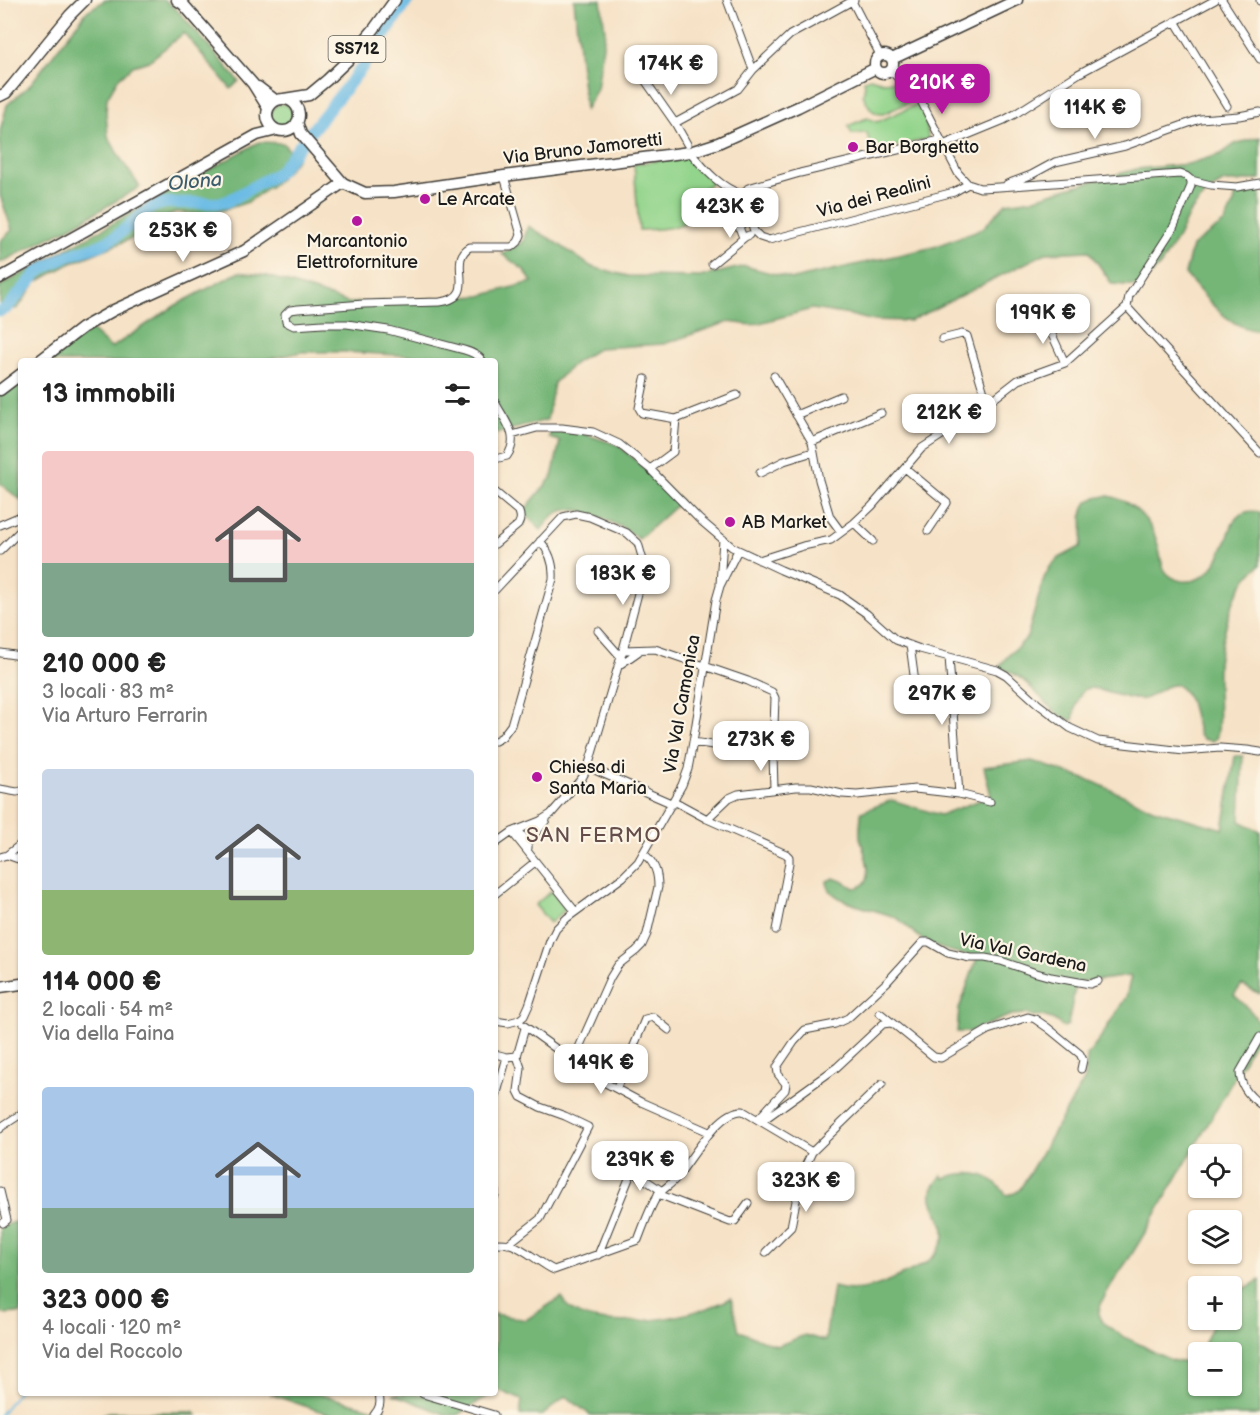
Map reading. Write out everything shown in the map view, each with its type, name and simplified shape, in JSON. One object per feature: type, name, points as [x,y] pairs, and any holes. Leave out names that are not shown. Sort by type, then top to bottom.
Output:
[{"type":"main road","points":[[0,96],[6,93],[85,0]]},
{"type":"main road","points":[[177,0],[274,105]]},
{"type":"main road","name":"SS712","points":[[297,125],[309,95],[348,60],[395,0]]},
{"type":"main road","points":[[891,65],[887,55],[880,55],[876,59],[876,68],[884,72],[891,65],[1017,0]]},
{"type":"main road","name":"Via Bruno Jamoretti","points":[[297,125],[309,144],[343,183],[365,193],[394,192],[718,144],[876,68]]},
{"type":"main road","points":[[257,135],[274,105],[309,95]]},
{"type":"main road","points":[[0,278],[257,135],[277,130],[284,131],[297,125],[296,106],[293,102],[274,105]]},
{"type":"main road","points":[[274,105],[269,123],[277,130]]},
{"type":"main road","points":[[43,358],[82,328],[114,310],[244,251],[343,183]]},
{"type":"main road","points":[[0,390],[18,376]]},
{"type":"main road","points":[[0,987],[18,984]]},
{"type":"street","points":[[726,0],[753,70]]},
{"type":"street","points":[[743,195],[748,188],[800,173],[941,142],[1004,120],[1078,74],[1215,0]]},
{"type":"street","points":[[1222,0],[1260,59]]},
{"type":"street","points":[[675,123],[738,89],[753,70],[790,35],[853,1],[880,55]]},
{"type":"street","points":[[1175,21],[1227,106]]},
{"type":"street","points":[[633,63],[675,123],[688,148],[706,171],[719,183],[743,195]]},
{"type":"street","points":[[891,65],[921,100],[958,173],[968,184],[980,188],[1179,174],[1211,185],[1237,187],[1260,183]]},
{"type":"street","points":[[999,187],[1031,175],[1055,162],[1125,146],[1200,119],[1260,112]]},
{"type":"street","points":[[482,358],[464,350],[388,330],[346,324],[294,326],[286,322],[285,315],[290,310],[308,308],[451,301],[460,293],[461,255],[465,250],[470,247],[512,247],[521,235],[504,176]]},
{"type":"street","points":[[759,560],[831,540],[872,506],[922,448],[973,415],[1018,380],[1065,363],[1127,307],[1129,296],[1173,228],[1191,186],[1191,180]]},
{"type":"street","name":"Via dei Realini","points":[[754,231],[760,237],[769,240],[954,192],[968,184]]},
{"type":"street","points":[[712,264],[754,231],[743,195]]},
{"type":"street","points":[[745,237],[739,227],[749,217]]},
{"type":"street","points":[[1127,307],[1260,453]]},
{"type":"street","points":[[1022,324],[1043,315],[1065,363]]},
{"type":"street","points":[[942,339],[962,334],[967,336],[987,404]]},
{"type":"street","points":[[774,376],[812,442],[819,480],[830,517],[841,532]]},
{"type":"street","points":[[645,379],[639,408],[642,413],[676,419],[737,394]]},
{"type":"street","points":[[796,415],[841,396]]},
{"type":"street","points":[[498,408],[512,435],[512,445],[507,456],[498,458]]},
{"type":"street","points":[[812,442],[881,413]]},
{"type":"street","points":[[650,469],[673,452],[676,419]]},
{"type":"street","points":[[512,435],[545,427],[593,432],[620,444],[650,469],[699,519],[732,547],[840,595],[867,614],[896,640],[920,649],[998,670],[1070,728],[1098,741],[1184,751],[1220,748],[1260,752]]},
{"type":"street","points":[[760,473],[784,461],[813,452]]},
{"type":"street","points":[[905,468],[947,503],[928,531]]},
{"type":"street","points":[[498,494],[519,512],[521,521],[498,542]]},
{"type":"street","points":[[498,587],[563,517],[576,514],[590,516],[627,533],[638,543],[645,567],[588,767],[561,804],[549,815],[530,830],[498,843]]},
{"type":"street","points":[[0,525],[18,517]]},
{"type":"street","points":[[854,523],[873,541]]},
{"type":"street","points":[[0,551],[18,533]]},
{"type":"street","name":"Via Val Camonica","points":[[519,1020],[530,1005],[550,940],[556,929],[575,911],[623,877],[638,862],[682,785],[688,769],[720,586],[723,538]]},
{"type":"street","points":[[498,739],[511,725],[553,579],[552,562],[540,541]]},
{"type":"street","name":"Via Val Camonica","points":[[720,586],[738,550]]},
{"type":"street","points":[[598,631],[622,654]]},
{"type":"street","points":[[910,645],[918,705]]},
{"type":"street","points":[[622,654],[646,648],[655,649],[705,665],[772,692],[775,698],[774,789]]},
{"type":"street","points":[[618,666],[646,648]]},
{"type":"street","points":[[1,653],[18,656]]},
{"type":"street","points":[[949,657],[959,794]]},
{"type":"street","points":[[693,742],[773,754]]},
{"type":"street","points":[[588,767],[674,802],[786,854],[789,857],[789,863],[777,930]]},
{"type":"street","points":[[707,819],[729,798],[738,794],[796,787],[857,795],[915,789],[959,794],[990,802]]},
{"type":"street","points":[[0,789],[18,792]]},
{"type":"street","points":[[533,859],[528,849],[530,830],[549,815]]},
{"type":"street","points":[[515,835],[528,843]]},
{"type":"street","points":[[515,835],[575,911]]},
{"type":"street","points":[[3,856],[18,846]]},
{"type":"street","points":[[573,1061],[610,978],[618,965],[642,945],[647,934],[654,910],[658,879],[654,865],[644,854]]},
{"type":"street","points":[[3,856],[18,859]]},
{"type":"street","points":[[498,891],[533,859]]},
{"type":"street","name":"Via Val Gardena","points":[[760,1120],[785,1090],[786,1084],[778,1074],[777,1067],[794,1042],[805,1030],[835,1024],[848,1018],[887,982],[923,942],[928,942],[948,953],[1002,961],[1052,977],[1090,984],[1098,981]]},
{"type":"street","points":[[880,1013],[934,1057],[941,1058],[988,1030],[1028,1017],[1048,1028],[1080,1054],[1083,1060],[1081,1069]]},
{"type":"street","points":[[614,1087],[617,1087],[645,1019],[653,1017],[669,1030]]},
{"type":"street","points":[[498,1021],[508,1023],[519,1020],[525,1028],[598,1079],[710,1132]]},
{"type":"street","points":[[760,1120],[837,1067],[883,1024],[895,1025]]},
{"type":"street","points":[[508,1244],[540,1219],[588,1127],[521,1097],[518,1091],[521,1068],[518,1056],[525,1028]]},
{"type":"street","points":[[1260,1037],[1240,1072],[1244,1087],[1251,1098],[1260,1104]]},
{"type":"street","points":[[498,1055],[507,1058],[518,1056]]},
{"type":"street","points":[[498,1090],[507,1058]]},
{"type":"street","points":[[766,1252],[791,1227],[801,1175],[812,1152],[882,1084]]},
{"type":"street","points":[[498,1243],[508,1244],[554,1270],[638,1240],[660,1193],[675,1180],[710,1132],[736,1110],[760,1120],[812,1152]]},
{"type":"street","points":[[0,1129],[18,1116]]},
{"type":"street","points":[[598,1255],[632,1171],[660,1193],[730,1222],[735,1221],[748,1203]]},
{"type":"street","points":[[0,1191],[7,1220],[3,1223]]},
{"type":"street","points":[[374,1415],[380,1408],[380,1396]]},
{"type":"street","points":[[430,1396],[494,1415]]},
{"type":"green space","points":[[105,0],[165,0],[178,11],[239,81],[231,89],[184,33],[149,61],[133,66],[118,79],[107,98],[106,113],[108,136],[140,187],[71,227],[0,263],[0,241],[12,230],[0,195],[0,131],[7,105],[29,86],[87,11]]},
{"type":"green space","points":[[574,0],[601,0],[605,31],[597,89],[585,110]]},
{"type":"green space","points":[[870,78],[883,82],[894,81],[914,100],[883,114],[876,113],[870,108],[863,95],[864,80]]},
{"type":"green space","points":[[282,104],[290,107],[293,115],[290,123],[282,126],[274,123],[271,115],[274,107]]},
{"type":"green space","points":[[918,104],[926,121],[928,139],[872,152],[867,133],[852,134],[848,126],[867,118],[877,122]]},
{"type":"green space","points":[[1260,137],[1260,179],[1224,182],[1206,193],[1189,214],[1160,266],[1139,286],[1112,284],[1089,251],[1046,253],[910,321],[870,320],[812,309],[752,325],[728,322],[664,344],[599,348],[575,363],[554,383],[547,420],[498,433],[498,358],[423,358],[345,352],[302,352],[274,358],[52,358],[91,330],[111,348],[176,305],[239,272],[268,276],[349,303],[480,296],[532,282],[524,270],[502,254],[523,242],[528,226],[592,267],[628,276],[700,277],[745,266],[793,279],[934,247],[983,228],[1006,203],[1032,199],[1137,169],[1188,164],[1221,154],[1235,144]]},
{"type":"green space","points":[[259,142],[283,143],[297,159],[279,180],[248,202],[208,215],[175,212],[140,235],[69,264],[35,283],[18,308],[0,312],[0,286]]},
{"type":"green space","points":[[690,156],[712,183],[695,194],[692,216],[680,225],[663,229],[639,230],[634,164]]},
{"type":"green space","points":[[1259,187],[1260,331],[1248,329],[1227,318],[1209,302],[1185,274],[1192,246],[1225,222],[1237,191]]},
{"type":"green space","points":[[18,382],[18,498],[0,484],[0,395]]},
{"type":"green space","points":[[550,430],[581,433],[618,445],[681,501],[639,539],[622,527],[597,516],[571,510],[554,515],[541,530],[523,512],[552,477],[560,441],[549,438]]},
{"type":"green space","points":[[1109,496],[1125,502],[1139,512],[1154,534],[1164,569],[1172,577],[1182,581],[1199,578],[1212,568],[1236,518],[1248,511],[1260,512],[1260,565],[1245,580],[1228,618],[1218,663],[1218,731],[1216,739],[1212,741],[1203,739],[1199,735],[1189,698],[1178,685],[1165,687],[1139,700],[1093,688],[1086,689],[1079,697],[1073,721],[1052,709],[1018,676],[999,668],[1027,637],[1044,578],[1050,567],[1059,558],[1080,547],[1084,507],[1088,501]]},
{"type":"green space","points":[[1235,756],[1243,756],[1240,821],[1260,831],[1260,994],[1242,985],[1234,995],[1254,1016],[1260,1031],[1196,1144],[1188,1144],[1188,1159],[1107,1293],[1099,1313],[1104,1323],[1130,1340],[1175,1361],[1188,1362],[1188,1396],[1242,1396],[1242,1342],[1205,1342],[1210,1330],[1242,1330],[1242,1290],[1260,1280],[1260,1415],[590,1415],[566,1396],[543,1415],[520,1415],[522,1400],[498,1390],[498,1315],[526,1320],[561,1297],[571,1310],[588,1318],[629,1322],[697,1311],[731,1298],[739,1331],[777,1346],[805,1335],[825,1341],[833,1287],[857,1289],[881,1284],[926,1263],[938,1250],[944,1234],[933,1204],[932,1191],[942,1175],[944,1178],[963,1174],[982,1175],[995,1183],[1007,1195],[1015,1193],[1020,1189],[1085,1079],[1087,1056],[1126,997],[1131,976],[1076,983],[1068,1025],[1064,1027],[1052,1019],[1026,1014],[1011,1015],[969,1032],[957,1032],[959,1009],[977,958],[929,943],[898,919],[845,901],[829,889],[827,881],[834,878],[854,888],[862,886],[866,881],[868,867],[860,834],[861,812],[892,800],[940,815],[991,796],[984,767],[1032,761],[1094,782],[1153,809],[1223,829]]},
{"type":"green space","points":[[551,891],[566,909],[550,923],[535,905]]},
{"type":"green space","points":[[18,1221],[18,1313],[0,1314],[0,1227]]},
{"type":"green space","points":[[276,1396],[326,1396],[397,1415],[331,1415]]},
{"type":"green space","points":[[398,1396],[489,1396],[457,1415],[447,1415]]},
{"type":"green space","points":[[109,1412],[193,1412],[197,1415],[101,1415]]},
{"type":"waterway","name":"Olona","points":[[0,311],[7,308],[38,272],[67,256],[101,245],[115,237],[152,207],[164,203],[226,202],[278,173],[364,65],[408,0]]},
{"type":"waterway","points":[[0,1415],[18,1392]]},
{"type":"place","name":"Bar Borghetto","points":[[853,147]]},
{"type":"place","name":"Le Arcate","points":[[425,199]]},
{"type":"place","name":"Marcantonio Elettroforniture","points":[[357,221]]},
{"type":"place","name":"AB Market","points":[[730,522]]},
{"type":"place","name":"Chiesa di Santa Maria","points":[[537,777]]},
{"type":"district","name":"SAN FERMO","points":[[594,835]]}]
